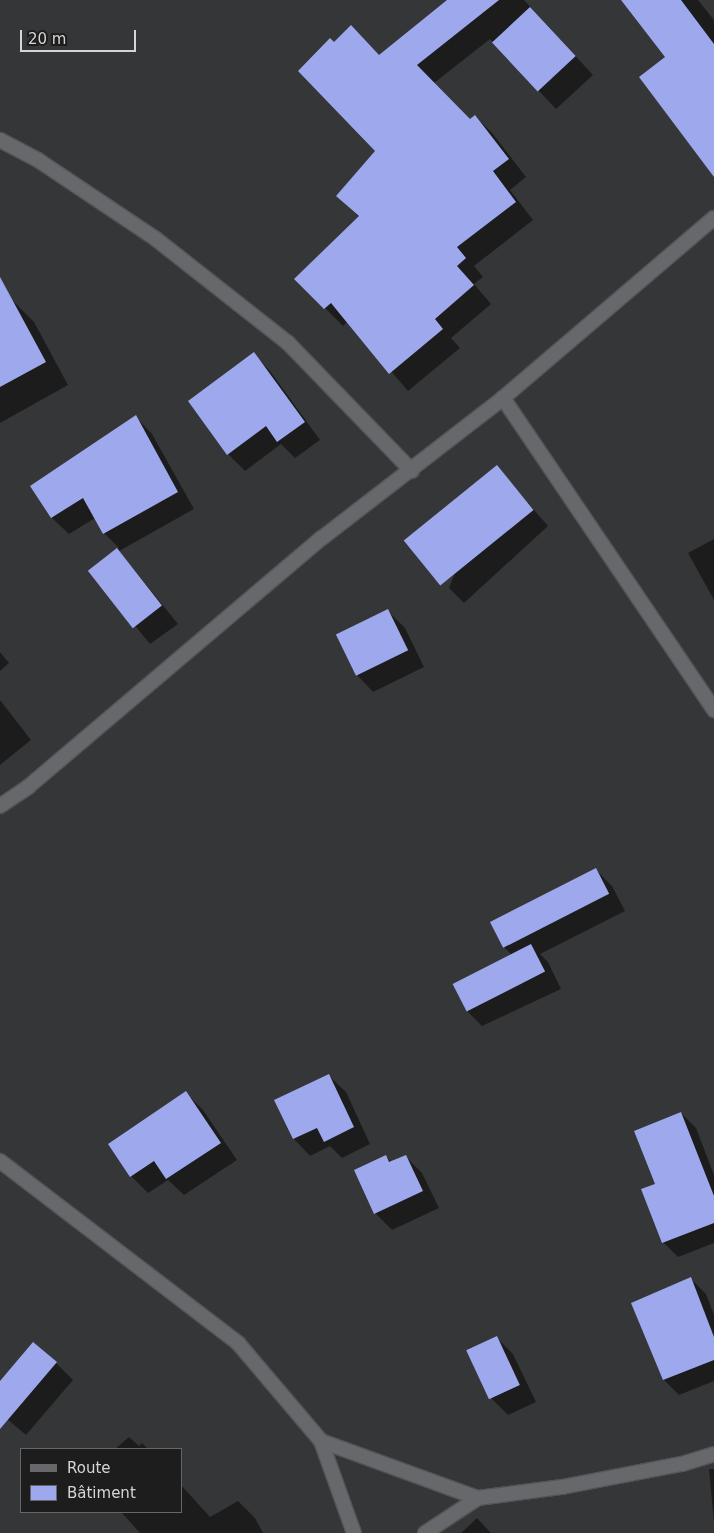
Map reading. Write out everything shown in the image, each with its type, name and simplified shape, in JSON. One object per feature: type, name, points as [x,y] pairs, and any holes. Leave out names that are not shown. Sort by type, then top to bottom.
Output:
[{"type":"street","points":[[0,140],[38,160],[156,239],[288,344],[412,471]]},
{"type":"street","points":[[0,806],[28,787],[322,538],[412,471],[503,398],[714,218]]},
{"type":"street","points":[[503,398],[714,710]]},
{"type":"street","points":[[0,1161],[238,1343],[321,1441],[354,1533]]},
{"type":"street","points":[[321,1441],[478,1498]]},
{"type":"street","points":[[425,1533],[478,1498],[562,1487],[682,1464],[714,1454]]},
{"type":"building","points":[[447,0],[499,0],[417,65],[470,119],[475,115],[509,159],[493,171],[516,202],[457,247],[466,258],[457,266],[474,285],[435,319],[443,329],[389,374],[331,303],[324,309],[294,279],[359,216],[336,196],[375,151],[298,71],[330,38],[334,42],[351,25],[379,55]]},
{"type":"building","points":[[621,0],[681,0],[714,44],[714,177],[639,77],[665,57]]},
{"type":"building","points":[[530,7],[576,56],[538,91],[492,42]]},
{"type":"building","points":[[0,277],[46,362],[0,387]]},
{"type":"building","points":[[254,352],[305,422],[277,442],[266,426],[227,455],[188,401]]},
{"type":"building","points":[[136,415],[178,492],[103,534],[83,498],[51,518],[30,486]]},
{"type":"building","points":[[497,465],[534,510],[440,586],[404,541]]},
{"type":"building","points":[[117,548],[162,606],[133,628],[88,571]]},
{"type":"building","points":[[388,609],[408,650],[356,676],[336,634]]},
{"type":"building","points":[[596,868],[609,894],[503,948],[490,922]]},
{"type":"building","points":[[531,944],[545,972],[467,1012],[453,984]]},
{"type":"building","points":[[329,1074],[354,1127],[324,1142],[317,1128],[293,1139],[274,1100]]},
{"type":"building","points":[[186,1091],[221,1143],[166,1179],[154,1161],[130,1177],[108,1144]]},
{"type":"building","points":[[681,1112],[714,1196],[714,1223],[662,1243],[641,1189],[655,1184],[634,1131]]},
{"type":"building","points":[[386,1155],[389,1162],[406,1155],[423,1191],[374,1214],[354,1170]]},
{"type":"building","points":[[691,1277],[714,1337],[714,1360],[663,1380],[631,1303]]},
{"type":"building","points":[[497,1336],[520,1385],[489,1399],[466,1350]]},
{"type":"building","points":[[33,1342],[57,1362],[0,1429],[0,1381]]}]
